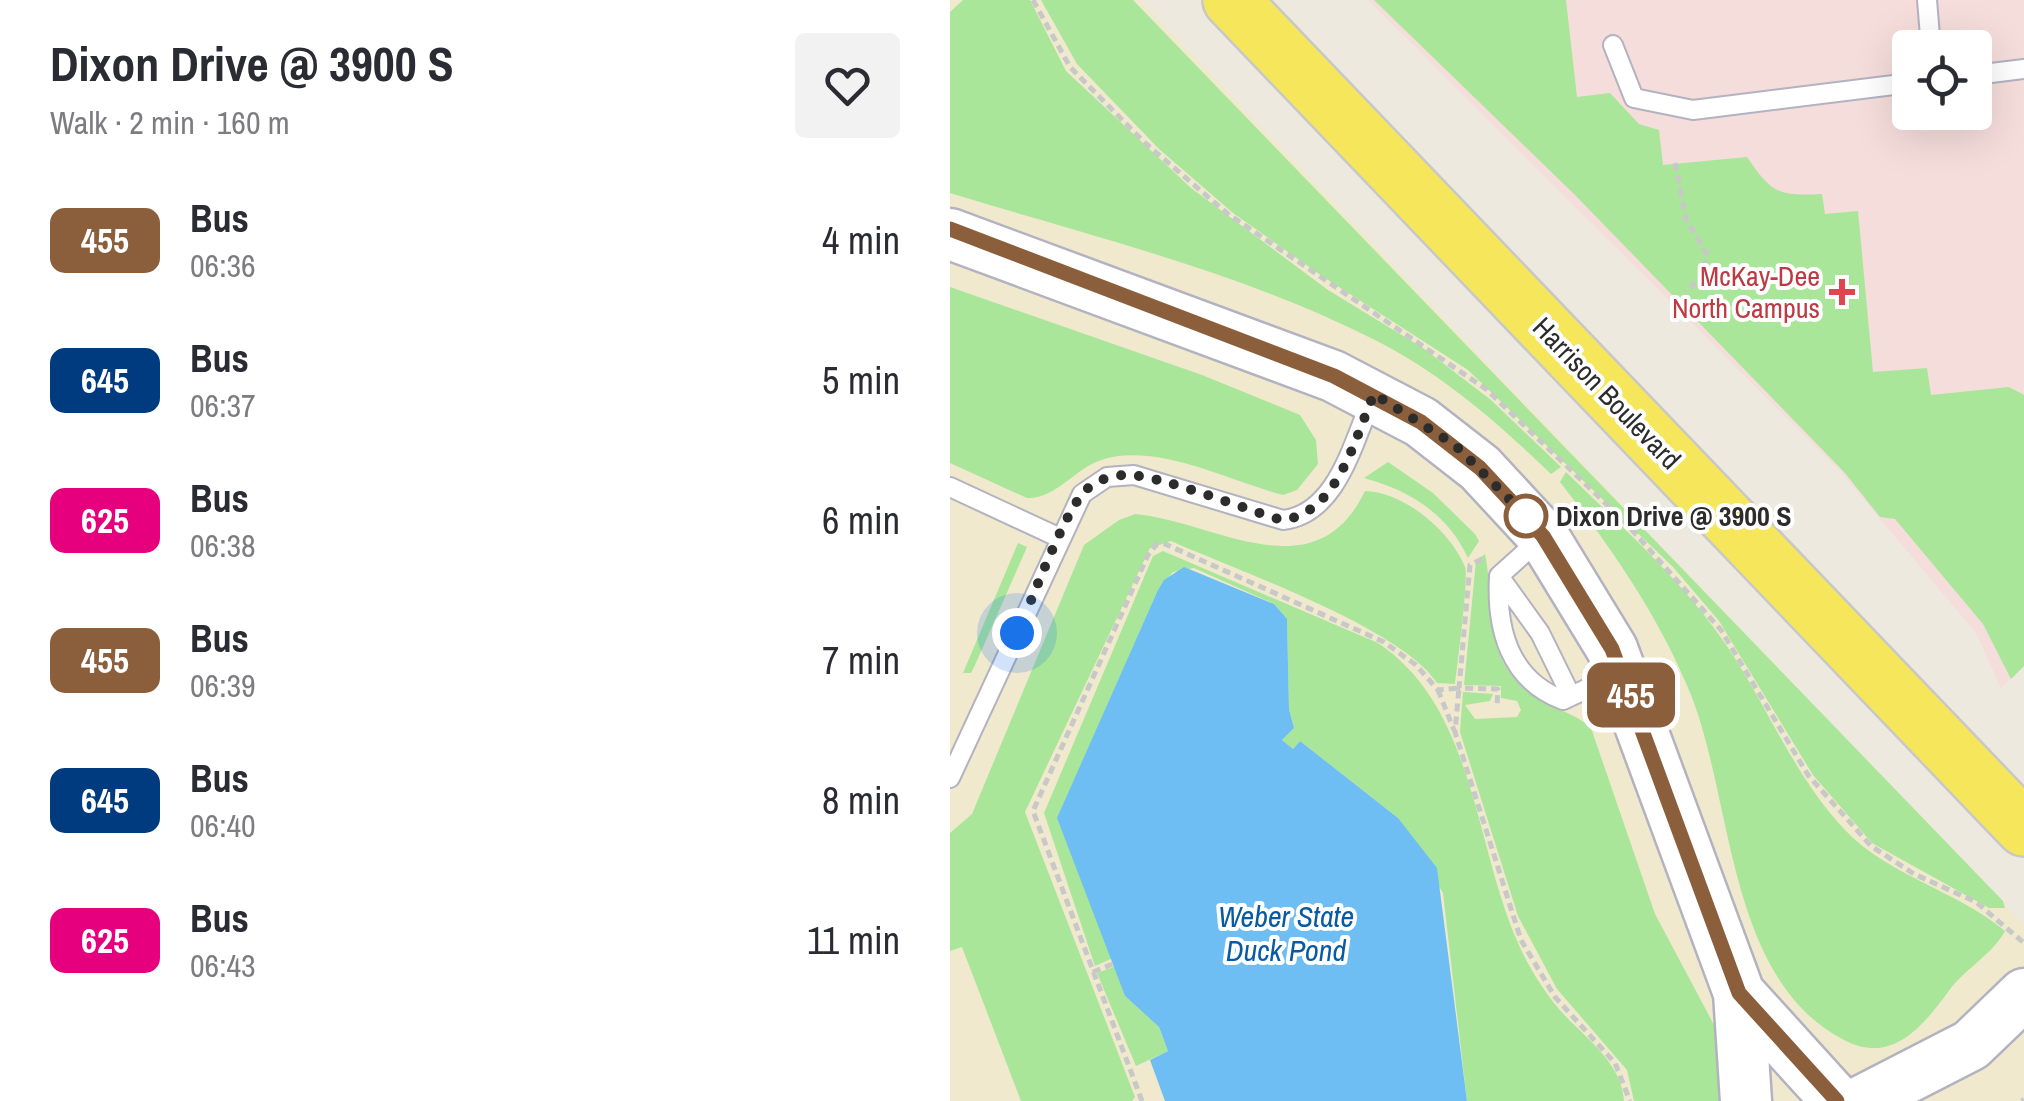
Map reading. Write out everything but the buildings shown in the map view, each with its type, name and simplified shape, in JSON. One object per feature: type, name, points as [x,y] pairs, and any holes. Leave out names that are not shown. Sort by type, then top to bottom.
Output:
[{"type":"main road","name":"Harrison Boulevard","points":[[1231,0],[2024,828]]},
{"type":"street","points":[[953,233],[1374,394],[1455,445],[1543,536],[1582,594],[1623,672],[1691,870],[1739,993],[1746,1101]]},
{"type":"street","points":[[1739,993],[1837,1101]]},
{"type":"street","points":[[1862,1101],[1971,1045],[2024,994]]},
{"type":"street","points":[[1943,1101],[1971,1045]]},
{"type":"lane","points":[[1927,0],[1930,30]]},
{"type":"lane","points":[[1612,45],[1634,98],[1694,110],[1892,85]]},
{"type":"lane","points":[[1992,73],[2024,69]]},
{"type":"lane","points":[[950,778],[1082,494],[1121,474],[1282,520],[1304,515],[1336,481],[1374,394]]},
{"type":"lane","points":[[950,487],[1060,538]]},
{"type":"lane","points":[[1543,536],[1499,576],[1500,627],[1510,654],[1535,685],[1563,700],[1623,672]]},
{"type":"lane","points":[[1499,576],[1540,634],[1571,696]]},
{"type":"path","points":[[1675,163],[1686,219],[1707,254],[1702,276],[1684,292]]},
{"type":"path","points":[[1142,1101],[1096,971],[1032,811],[1148,555],[1157,544],[1172,546],[1384,642],[1416,665],[1438,690],[1521,940],[1554,997],[1615,1063],[1630,1101]]},
{"type":"path","points":[[1455,732],[1470,565]]},
{"type":"path","points":[[1438,690],[1498,689],[1497,706]]},
{"type":"path","points":[[1096,971],[1115,963]]},
{"type":"shaded area","points":[[950,0],[1140,0],[2024,925],[2024,1101],[950,1101]]},
{"type":"shaded area","name":"McKay-Dee North Campus","points":[[1368,0],[2024,0],[2024,666],[2001,688],[1976,633],[1839,470]]},
{"type":"green space","points":[[963,0],[1030,0],[1066,71],[1191,188],[1328,290],[1423,348],[1491,400],[1561,467],[1551,474],[1446,384],[1400,353],[1324,316],[1219,275],[950,193],[950,12]]},
{"type":"green space","points":[[1041,0],[1133,0],[2003,901],[2005,908],[1989,908],[1872,843],[1813,775],[1719,621],[1673,567],[1468,370],[1233,213],[1159,149],[1077,64]]},
{"type":"green space","points":[[1374,0],[1566,0],[1577,97],[1610,93],[1639,124],[1659,130],[1663,165],[1747,157],[1763,179],[1778,190],[1822,194],[1825,214],[1858,211],[1873,372],[1927,368],[1931,395],[2009,387],[2024,395],[2024,666],[2011,679],[1983,624],[1895,519],[1880,517],[1845,473],[1575,195]]},
{"type":"green space","points":[[950,287],[1202,375],[1300,415],[1316,440],[1318,464],[1297,490],[1283,495],[1169,459],[1123,456],[1091,464],[1047,494],[1027,498],[950,463]]},
{"type":"green space","points":[[1388,462],[1433,493],[1475,534],[1479,541],[1468,558],[1450,529],[1425,506],[1396,489],[1364,478]]},
{"type":"green space","points":[[1566,472],[1645,549],[1700,610],[1734,657],[1808,784],[1845,830],[1882,860],[1966,905],[2005,931],[1928,1018],[1904,1038],[1877,1048],[1844,1040],[1806,1012],[1777,976],[1756,933],[1740,886],[1705,739],[1679,666],[1633,584],[1560,482]]},
{"type":"green space","points":[[1365,491],[1396,498],[1425,516],[1449,540],[1465,567],[1455,684],[1437,683],[1418,662],[1390,642],[1315,602],[1171,541],[1150,548],[1025,812],[1135,1097],[1132,1101],[1021,1101],[962,947],[950,951],[950,833],[972,814],[1084,545],[1119,520],[1135,514],[1261,544],[1291,546],[1319,539],[1344,522]]},
{"type":"green space","points":[[1018,543],[1027,547],[971,673],[963,673]]},
{"type":"green space","points":[[1163,551],[1378,643],[1410,670],[1435,703],[1453,740],[1503,904],[1522,951],[1554,1003],[1607,1059],[1624,1101],[1467,1101],[1443,893],[1398,818],[1300,741],[1293,749],[1282,740],[1294,728],[1289,709],[1287,620],[1274,604],[1194,568],[1173,572],[1157,592],[1058,817],[1113,958],[1095,966],[1044,813],[1153,556]]},
{"type":"green space","points":[[1485,554],[1493,628],[1503,662],[1529,693],[1591,728],[1655,914],[1721,1038],[1730,1101],[1634,1101],[1627,1070],[1557,989],[1518,916],[1460,732],[1463,692],[1493,694],[1490,701],[1465,705],[1475,719],[1517,717],[1521,710],[1517,701],[1501,698],[1501,686],[1464,685],[1476,561]]},
{"type":"green space","points":[[1116,966],[1125,996],[1159,1027],[1168,1051],[1136,1066],[1097,973]]},
{"type":"water","name":"Weber State Duck Pond","points":[[1184,567],[1274,604],[1287,619],[1289,709],[1294,728],[1282,740],[1293,749],[1300,741],[1398,818],[1437,868],[1467,1101],[1165,1101],[1150,1060],[1168,1051],[1159,1027],[1125,996],[1057,818],[1157,592],[1164,580]]},
{"type":"bus line","name":"455","points":[[950,229],[959,236],[1374,394],[1455,445],[1480,468],[1543,536],[1572,577],[1612,649],[1704,908],[1739,993],[1837,1101]]},
{"type":"place","name":"McKay-Dee North Campus","points":[[1842,292]]},
{"type":"place","name":"Dixon Drive @ 3900 S","points":[[1526,516]]},
{"type":"route","points":[[1017,633],[1069,518],[1082,494],[1093,485],[1121,474],[1134,475],[1282,520],[1293,519],[1316,506],[1336,481],[1374,394],[1455,445],[1526,516]]}]
